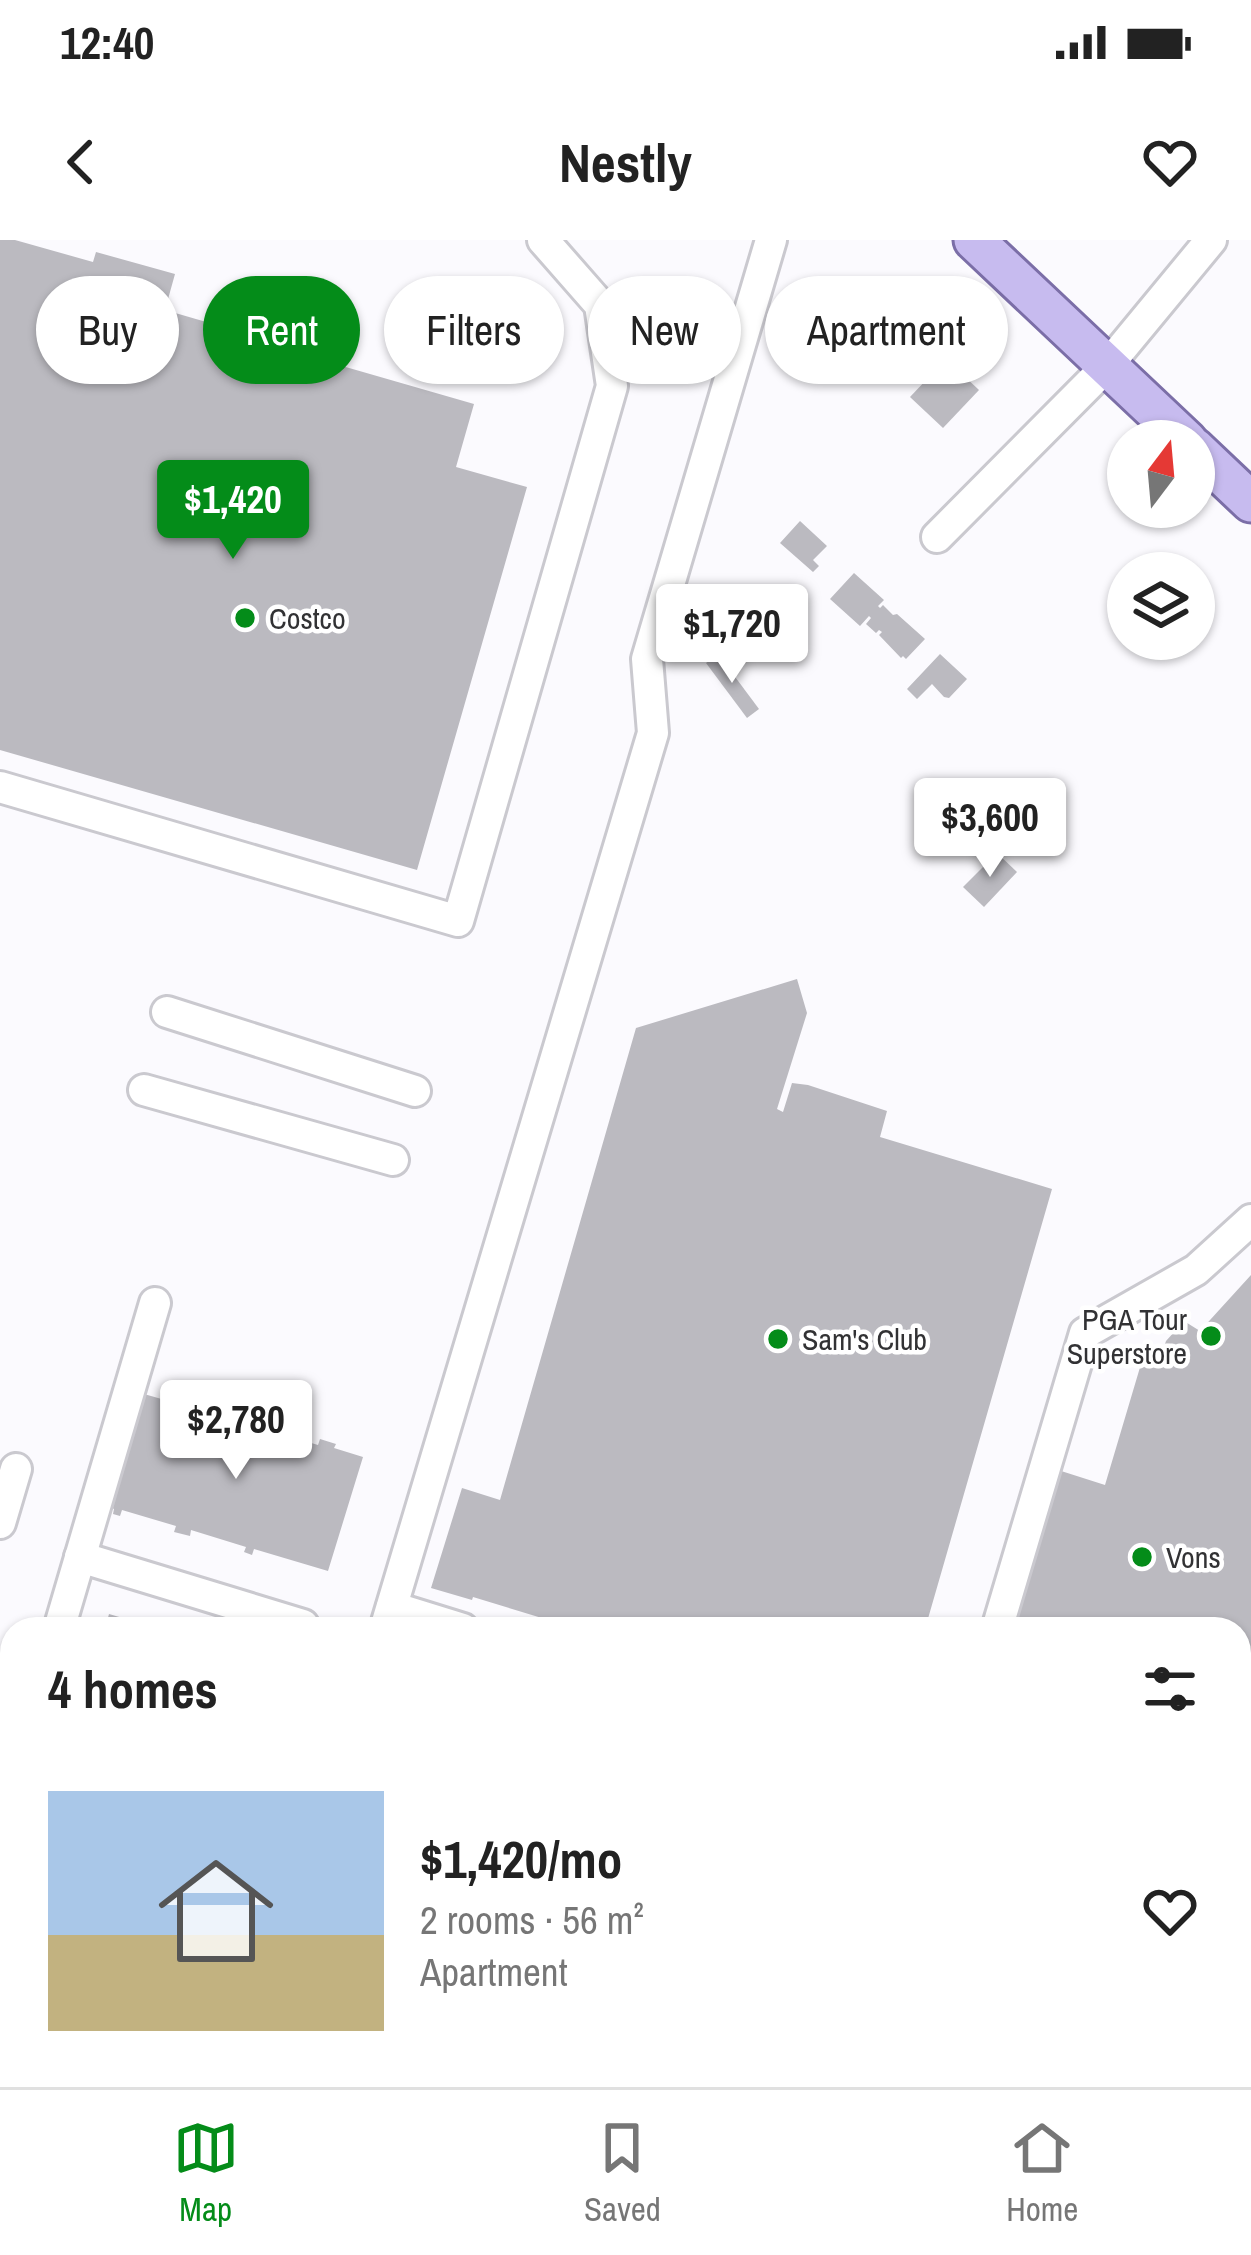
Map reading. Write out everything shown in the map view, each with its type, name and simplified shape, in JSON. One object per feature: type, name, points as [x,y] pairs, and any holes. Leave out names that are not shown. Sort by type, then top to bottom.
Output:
[{"type":"main road","points":[[974,240],[1164,420]]},
{"type":"main road","points":[[1215,468],[1251,502]]},
{"type":"lane","points":[[0,788],[458,921],[612,386],[600,305],[543,240]]},
{"type":"lane","points":[[388,1617],[653,733],[647,659],[771,240]]},
{"type":"lane","points":[[937,538],[1107,365],[1211,240]]},
{"type":"lane","points":[[167,1012],[415,1090]]},
{"type":"lane","points":[[144,1090],[393,1160]]},
{"type":"lane","points":[[1001,1617],[1084,1333],[1196,1270],[1251,1220]]},
{"type":"lane","points":[[62,1617],[155,1303]]},
{"type":"lane","points":[[0,1523],[16,1469]]},
{"type":"lane","points":[[80,1557],[277,1617]]},
{"type":"building","name":"Costco","points":[[0,240],[93,262],[96,252],[175,274],[36,276],[36,384],[179,384],[179,314],[203,321],[203,384],[360,384],[360,371],[384,378],[384,384],[405,384],[474,404],[456,467],[527,487],[417,870],[0,750]]},
{"type":"building","points":[[922,384],[973,384],[979,390],[943,428],[910,397]]},
{"type":"building","points":[[800,521],[827,546],[813,560],[819,566],[813,572],[780,543]]},
{"type":"building","points":[[854,573],[884,600],[880,608],[883,605],[897,614],[925,639],[906,659],[879,635],[882,632],[866,624],[869,616],[860,626],[830,599]]},
{"type":"building","points":[[718,654],[759,709],[747,718],[706,663]]},
{"type":"building","points":[[940,654],[967,679],[949,698],[932,684],[917,699],[907,689]]},
{"type":"building","points":[[997,853],[1017,872],[984,907],[963,887]]},
{"type":"building","name":"Sam's Club","points":[[797,979],[807,1013],[777,1109],[783,1112],[792,1083],[808,1085],[887,1111],[880,1137],[1052,1189],[928,1617],[539,1617],[431,1588],[462,1488],[500,1500],[636,1028]]},
{"type":"building","name":"Vons","points":[[1251,1275],[1251,1617],[1015,1617],[1058,1470],[1105,1485],[1141,1364],[1157,1368],[1166,1341],[1184,1321],[1200,1331]]},
{"type":"building","points":[[144,1394],[172,1402],[174,1396],[190,1401],[188,1406],[245,1424],[247,1418],[263,1423],[261,1428],[318,1445],[320,1439],[363,1457],[328,1571],[254,1549],[252,1555],[244,1552],[246,1547],[191,1530],[190,1536],[174,1532],[176,1526],[122,1510],[120,1516],[113,1514],[110,1507]]},
{"type":"place","name":"Costco","points":[[245,618]]},
{"type":"place","name":"PGA Tour Superstore","points":[[1211,1336]]},
{"type":"place","name":"Sam's Club","points":[[778,1339]]},
{"type":"place","name":"Vons","points":[[1142,1557]]}]
